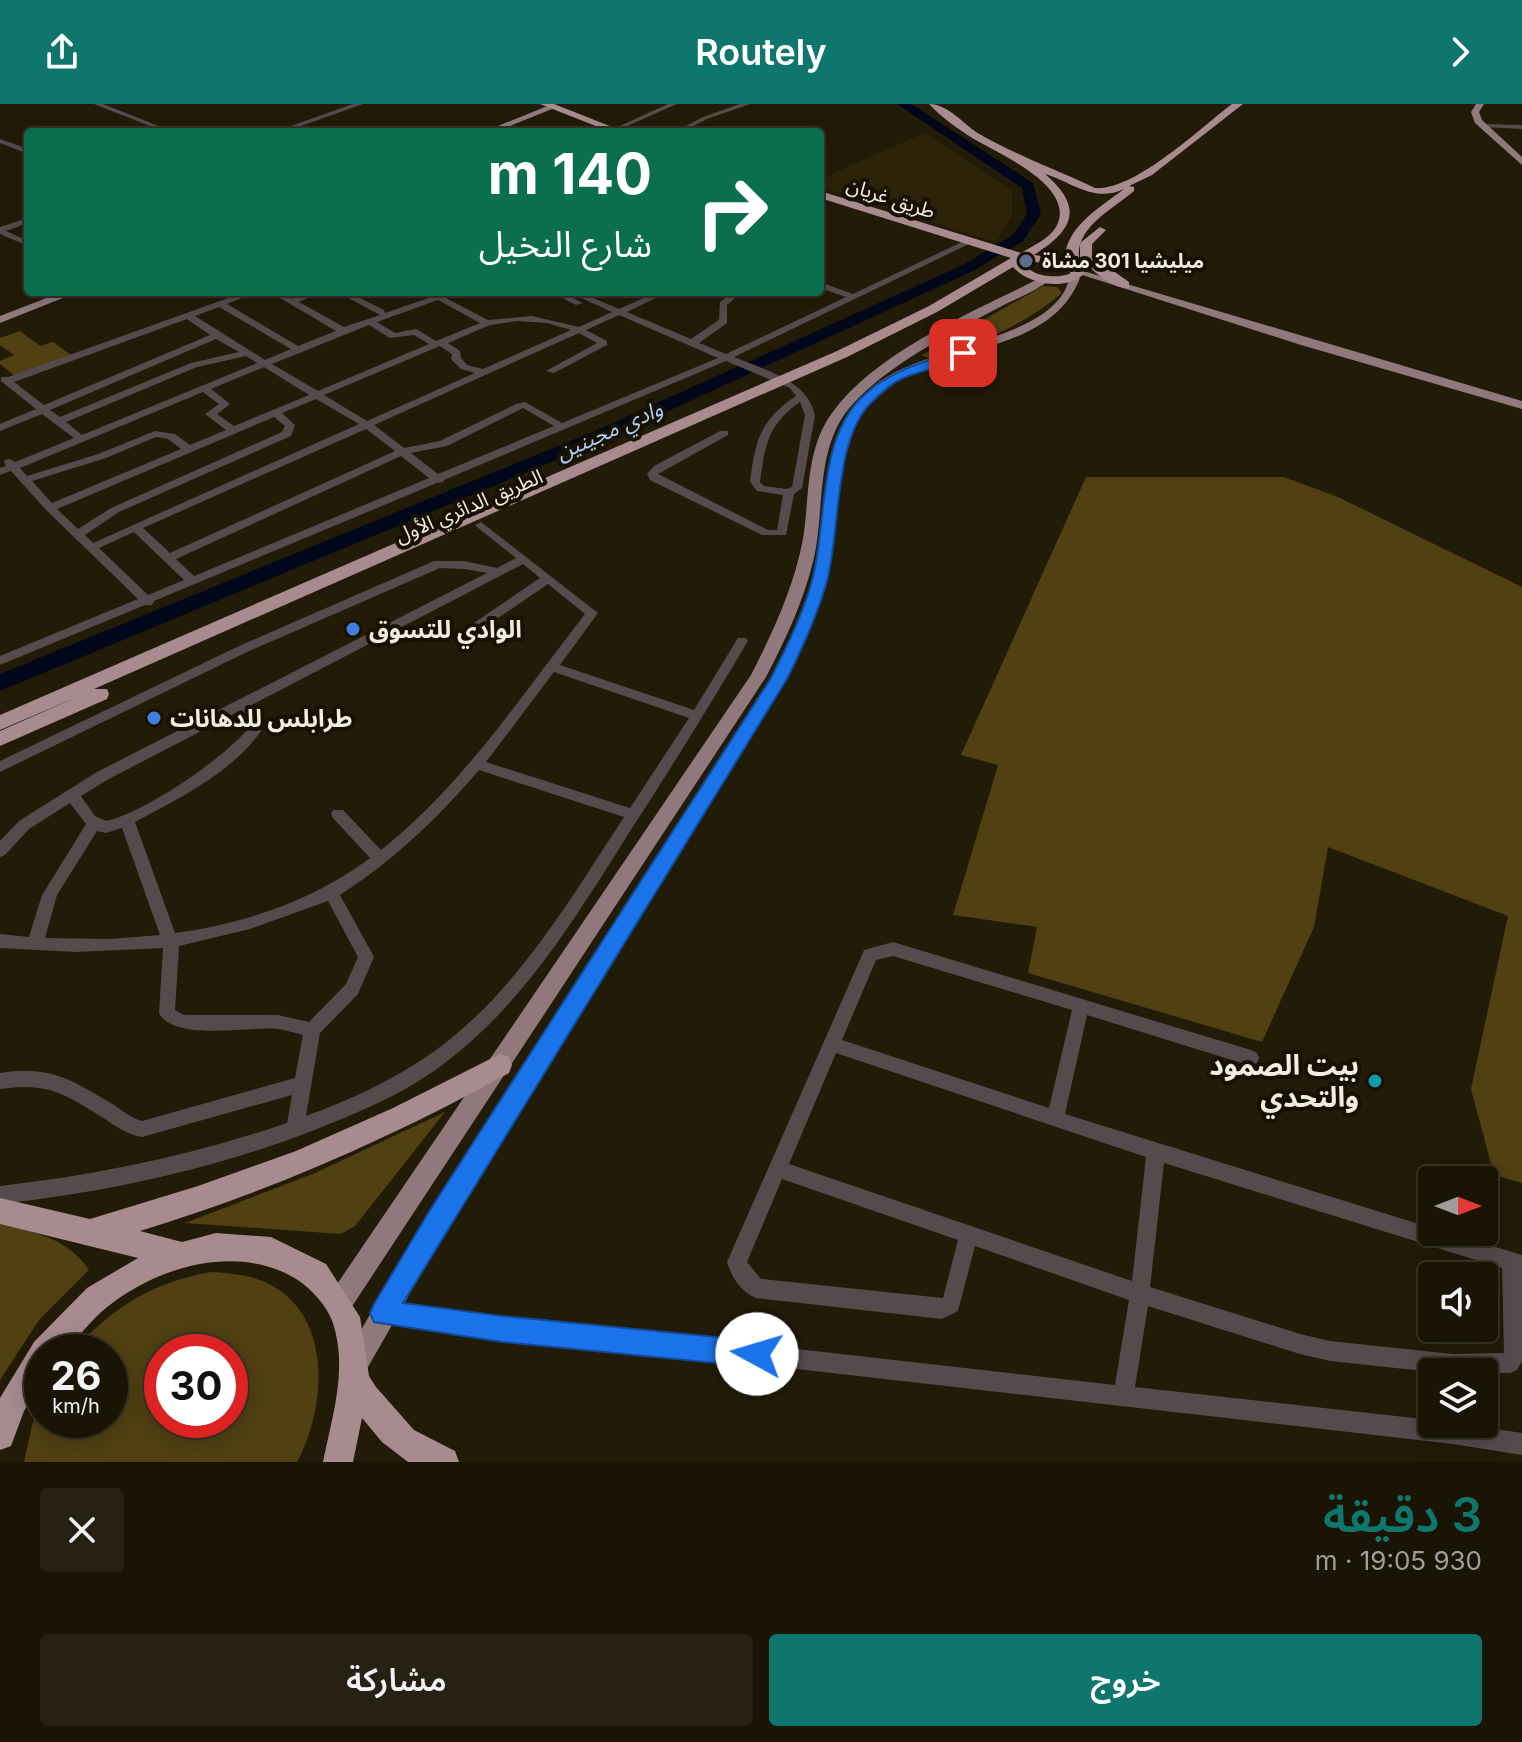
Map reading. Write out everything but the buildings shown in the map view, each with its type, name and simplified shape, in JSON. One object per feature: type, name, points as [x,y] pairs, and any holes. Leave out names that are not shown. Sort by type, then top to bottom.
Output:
[{"type":"highway","points":[[934,104],[970,132],[1020,162],[1102,193],[1148,173]]},
{"type":"highway","points":[[1075,273],[1069,255],[1073,241],[1148,173],[1238,104]]},
{"type":"highway","points":[[549,105],[609,128]]},
{"type":"highway","name":"الطريق الدائري الأول","points":[[0,739],[481,525],[783,385],[933,309],[1058,233],[1066,210],[1053,185],[1020,162]]},
{"type":"highway","name":"طريق غريان","points":[[824,195],[1014,258]]},
{"type":"highway","points":[[1101,214],[1106,223],[1086,243],[1085,253],[1094,266],[1125,285]]},
{"type":"highway","name":"طريق غريان","points":[[950,237],[983,248]]},
{"type":"highway","points":[[1014,258],[1047,258],[1075,273]]},
{"type":"highway","points":[[1014,258],[1021,270],[1036,280]]},
{"type":"highway","name":"الطريق الدائري الأول","points":[[0,723],[783,385],[854,360],[1002,284],[1064,281],[1075,273]]},
{"type":"highway","points":[[92,1232],[212,1196],[321,1155],[410,1114],[500,1065]]},
{"type":"highway","points":[[0,1211],[175,1253]]},
{"type":"highway","points":[[60,1334],[83,1307],[143,1267],[175,1253],[212,1245],[247,1244],[279,1252],[307,1267],[340,1302],[355,1350],[356,1375],[350,1428],[338,1462]]},
{"type":"highway","points":[[356,1375],[388,1430],[424,1460]]},
{"type":"highway","points":[[0,1435],[24,1384]]},
{"type":"main road","points":[[1480,104],[1475,112],[1485,126],[1522,159]]},
{"type":"main road","points":[[1485,126],[1483,114],[1488,104]]},
{"type":"main road","points":[[496,128],[549,105]]},
{"type":"main road","points":[[1075,273],[1125,285],[1522,405]]},
{"type":"main road","points":[[1075,273],[1522,412]]},
{"type":"main road","points":[[356,1375],[383,1313],[439,1219],[779,679],[805,622],[820,579],[827,548],[839,445],[853,417],[872,394],[903,373],[989,343],[1036,320],[1067,296],[1075,273]]},
{"type":"main road","points":[[340,1302],[738,711],[770,655],[800,581],[810,540],[824,446],[835,417],[858,390],[890,366],[1036,280]]},
{"type":"main road","points":[[0,320],[62,296]]},
{"type":"street","points":[[97,104],[160,128]]},
{"type":"street","points":[[288,128],[350,104]]},
{"type":"street","points":[[280,128],[360,104]]},
{"type":"street","points":[[623,128],[674,104]]},
{"type":"street","points":[[685,128],[747,104]]},
{"type":"street","points":[[319,105],[337,110]]},
{"type":"street","points":[[1485,126],[1522,127]]},
{"type":"street","points":[[1511,127],[1522,134]]},
{"type":"street","points":[[0,141],[24,150]]},
{"type":"street","points":[[3,227],[24,219]]},
{"type":"street","points":[[3,227],[24,241]]},
{"type":"street","points":[[0,661],[726,361],[965,244]]},
{"type":"street","points":[[824,286],[853,297]]},
{"type":"street","points":[[4,378],[242,296]]},
{"type":"street","points":[[281,296],[342,330]]},
{"type":"street","points":[[292,302],[307,296]]},
{"type":"street","points":[[349,296],[381,312]]},
{"type":"street","points":[[6,467],[381,312],[428,296]]},
{"type":"street","points":[[79,437],[429,296]]},
{"type":"street","points":[[438,296],[487,323]]},
{"type":"street","points":[[565,296],[692,343],[726,361]]},
{"type":"street","points":[[579,296],[613,314],[783,385],[808,406],[810,415],[797,488],[789,493],[761,489],[755,482],[762,435],[778,411],[783,385]]},
{"type":"street","points":[[90,548],[613,314],[627,303],[651,296]]},
{"type":"street","points":[[692,343],[724,321],[723,304],[733,296]]},
{"type":"street","points":[[220,304],[295,348]]},
{"type":"street","points":[[189,316],[367,425],[439,480]]},
{"type":"street","points":[[50,508],[438,343],[505,318],[542,317],[604,344],[551,371]]},
{"type":"street","points":[[369,321],[395,337],[416,332],[457,353],[456,359],[464,367],[482,372]]},
{"type":"street","points":[[0,428],[217,335]]},
{"type":"street","points":[[180,352],[202,363]]},
{"type":"street","points":[[60,421],[202,363],[249,353]]},
{"type":"street","points":[[4,378],[79,437]]},
{"type":"street","points":[[204,388],[225,404],[210,414],[233,430]]},
{"type":"street","points":[[169,558],[402,452],[443,444],[523,405],[562,427]]},
{"type":"street","points":[[778,411],[810,415]]},
{"type":"street","points":[[77,535],[115,510],[287,434],[290,425],[275,413]]},
{"type":"street","points":[[724,433],[658,468],[652,474],[654,478],[771,535],[783,529],[789,493]]},
{"type":"street","points":[[25,480],[102,456],[155,434],[171,436],[188,449]]},
{"type":"street","points":[[6,467],[25,480],[90,548],[148,602]]},
{"type":"street","points":[[1,943],[101,947],[171,943],[252,923],[331,892],[379,858],[436,807],[476,764],[592,613],[481,525]]},
{"type":"street","points":[[136,528],[194,582]]},
{"type":"street","points":[[0,851],[24,825],[72,794],[522,560]]},
{"type":"street","points":[[0,767],[243,649],[438,564],[464,565],[498,572]]},
{"type":"street","points":[[472,630],[547,579]]},
{"type":"street","points":[[0,1195],[135,1178],[216,1157],[391,1090],[443,1055],[513,984],[576,904],[698,716],[742,641]]},
{"type":"street","points":[[552,667],[698,716]]},
{"type":"street","points":[[72,794],[94,824],[107,827],[127,821],[228,758],[244,742],[254,731],[251,721],[238,707]]},
{"type":"street","points":[[476,764],[634,815]]},
{"type":"street","points":[[338,814],[379,858]]},
{"type":"street","points":[[127,821],[171,943],[167,1013],[174,1019],[278,1022],[312,1030]]},
{"type":"street","points":[[36,944],[39,916],[47,898],[94,824]]},
{"type":"street","points":[[295,1129],[300,1085],[312,1030],[352,989],[366,957],[331,892]]},
{"type":"street","points":[[969,1234],[948,1308],[756,1288],[740,1272],[737,1262],[870,955],[887,949],[1251,1058]]},
{"type":"street","points":[[1056,1116],[1081,1006]]},
{"type":"street","points":[[776,1168],[1140,1294],[1330,1351],[1453,1364],[1510,1363],[1514,1356],[1517,1264],[1156,1152],[1056,1116],[831,1044]]},
{"type":"street","points":[[0,1081],[27,1075],[51,1078],[108,1111],[127,1127],[142,1129],[300,1085]]},
{"type":"street","points":[[1123,1397],[1140,1294],[1156,1152]]},
{"type":"street","points":[[383,1313],[502,1329],[726,1351],[1453,1433],[1522,1444]]},
{"type":"shaded area","points":[[924,133],[1012,190],[1012,217],[996,242],[824,189],[824,177]]},
{"type":"shaded area","points":[[1043,286],[1057,287],[1062,293],[1032,315],[999,333],[946,353],[928,358],[922,355]]},
{"type":"shaded area","points":[[20,331],[40,346],[53,342],[71,355],[15,376],[0,364],[0,361],[14,355],[0,345],[0,338]]},
{"type":"shaded area","points":[[1086,477],[1284,477],[1338,497],[1522,587],[1522,1183],[1498,1176],[1498,1166],[1492,1166],[1471,1089],[1508,916],[1328,847],[1314,927],[1262,1042],[1028,973],[1037,927],[953,915],[998,765],[961,755]]},
{"type":"shaded area","points":[[445,1112],[355,1226],[341,1234],[185,1223],[315,1173]]},
{"type":"shaded area","points":[[0,1224],[61,1243],[89,1270],[39,1320],[30,1334],[24,1334],[24,1343],[0,1380]]},
{"type":"shaded area","points":[[211,1272],[257,1279],[291,1300],[305,1319],[314,1342],[318,1391],[307,1441],[297,1462],[24,1462],[29,1438],[128,1438],[128,1334],[90,1334],[121,1308],[170,1282]]},
{"type":"waterway","name":"وادي مجينين","points":[[0,683],[601,435],[968,268],[1018,238],[1034,214],[1028,186],[903,104]]},
{"type":"place","name":"ميليشيا 301 مشاة","points":[[1026,261]]},
{"type":"place","name":"الوادي للتسوق","points":[[353,629]]},
{"type":"place","name":"طرابلس للدهانات","points":[[154,718]]},
{"type":"place","name":"بيت الصمود والتحدي","points":[[1375,1081]]},
{"type":"route","points":[[757,1354],[502,1329],[383,1313],[779,679],[810,610],[820,579],[827,548],[837,456],[847,425],[865,401],[895,377],[912,368],[963,353]]}]
